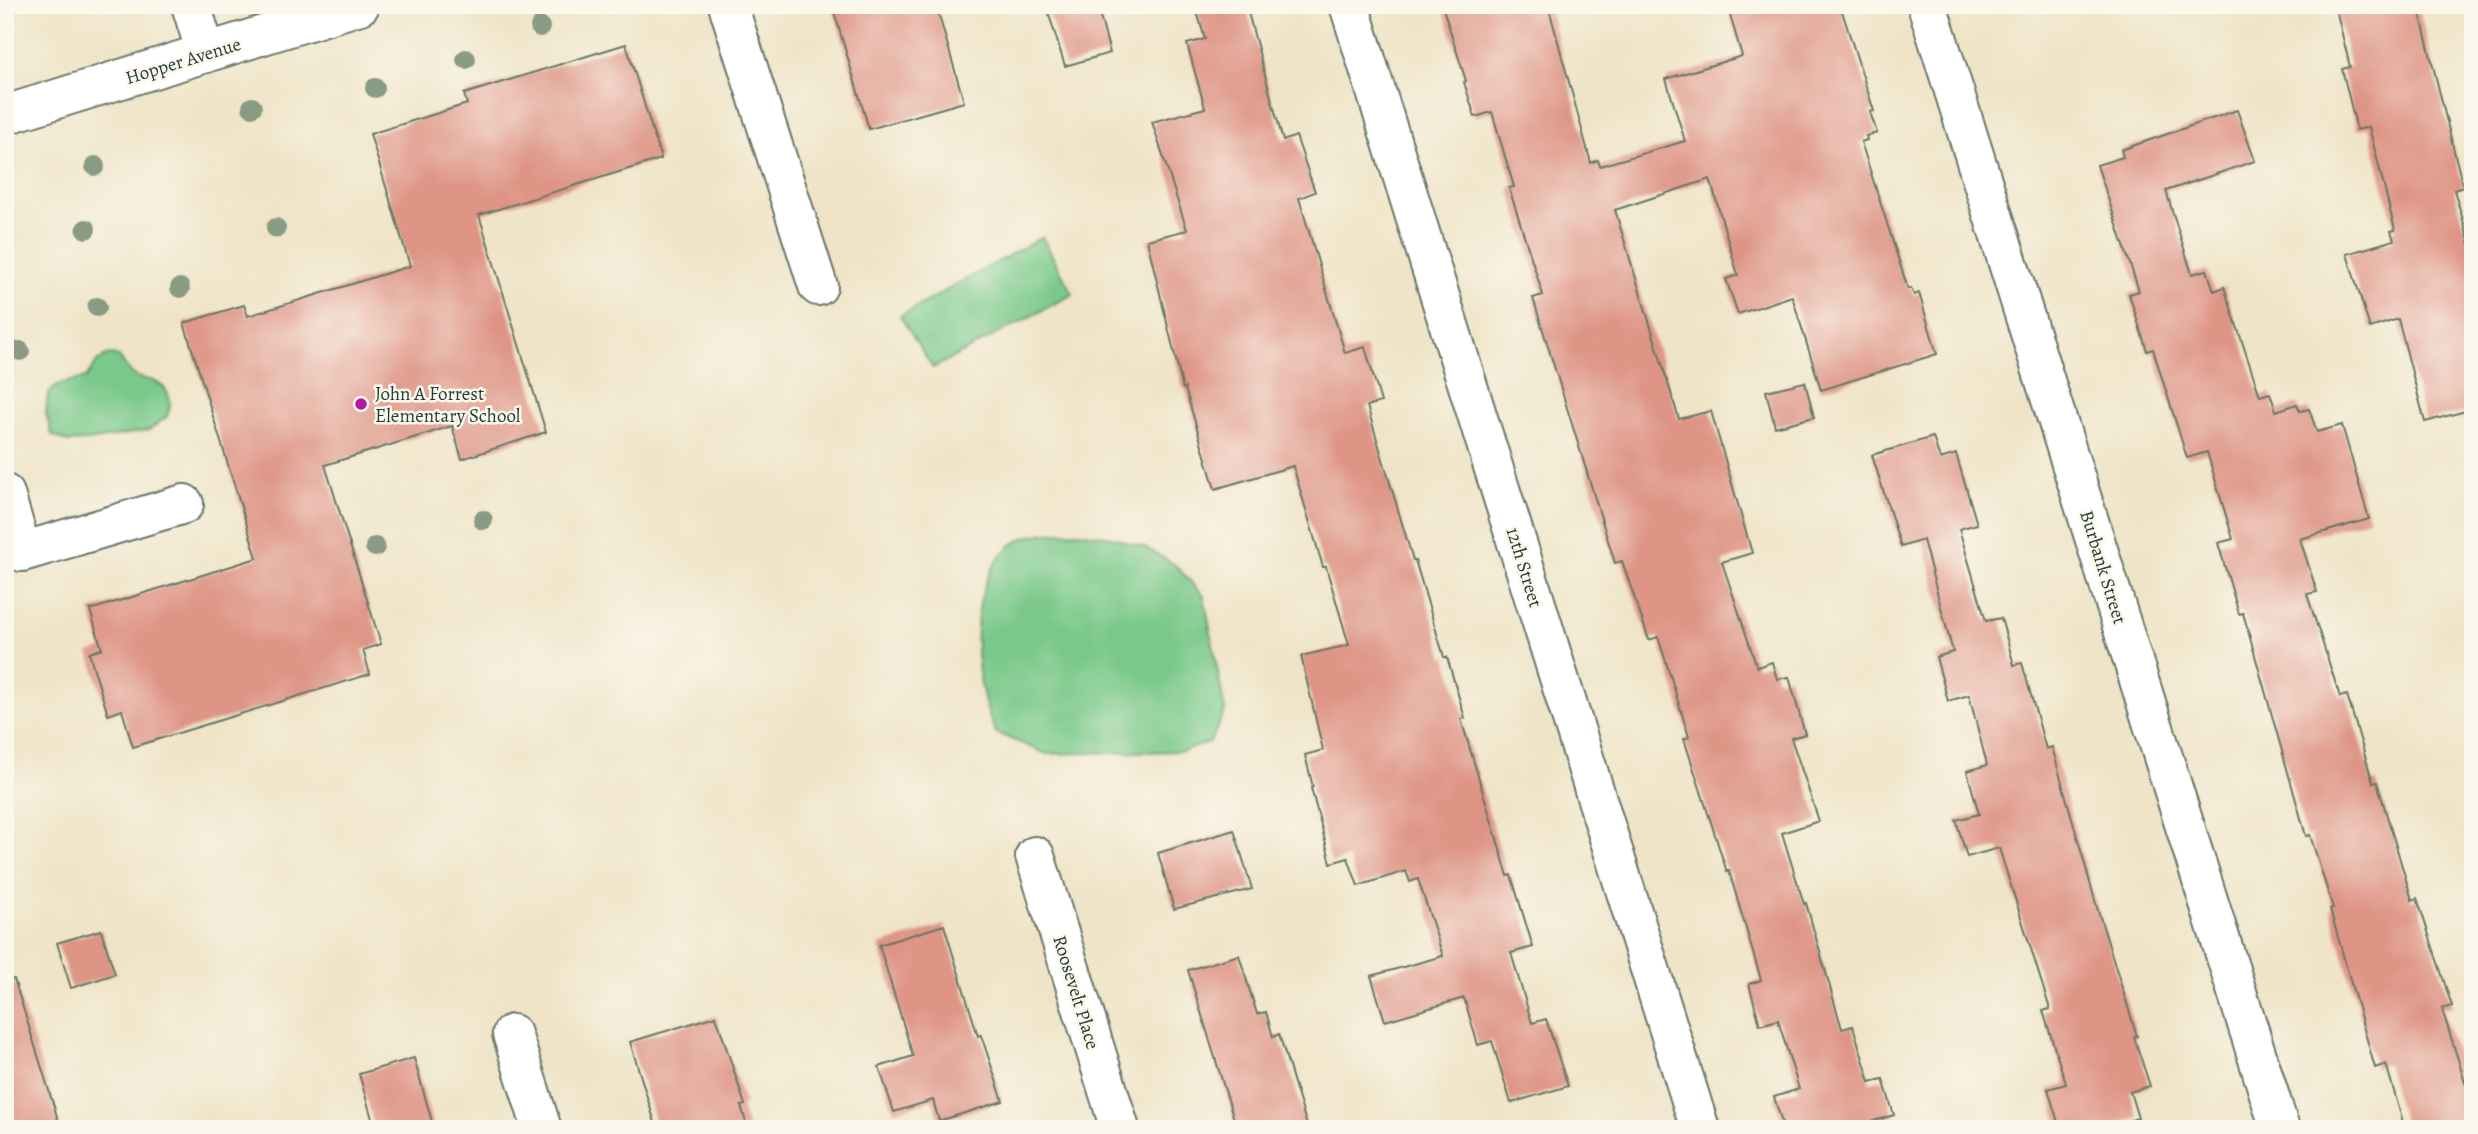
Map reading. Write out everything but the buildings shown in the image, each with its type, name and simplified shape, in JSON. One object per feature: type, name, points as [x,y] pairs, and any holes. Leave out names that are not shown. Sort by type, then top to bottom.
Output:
[{"type":"street","points":[[191,5],[206,53]]},
{"type":"street","name":"Hopper Avenue","points":[[5,115],[360,5]]},
{"type":"street","points":[[728,5],[818,286]]},
{"type":"street","name":"12th Street","points":[[1349,5],[1700,1129]]},
{"type":"street","name":"Burbank Street","points":[[1927,5],[2280,1129]]},
{"type":"street","points":[[5,494],[22,552],[184,504]]},
{"type":"street","name":"Roosevelt Place","points":[[1035,856],[1120,1129]]},
{"type":"street","points":[[512,1034],[542,1129]]},
{"type":"green space","points":[[1042,237],[1073,294],[933,368],[900,316]]},
{"type":"green space","points":[[108,354],[119,357],[136,376],[156,382],[165,389],[170,405],[167,416],[149,430],[89,441],[68,442],[52,435],[46,413],[48,394],[59,384],[86,378],[97,362]]},
{"type":"green space","points":[[1079,532],[1112,537],[1146,548],[1174,564],[1204,596],[1225,711],[1210,742],[1182,751],[1047,754],[996,733],[981,687],[978,660],[980,605],[987,581],[999,559],[1023,538],[1038,534]]},
{"type":"place","name":"John A Forrest Elementary School","points":[[361,404]]}]
